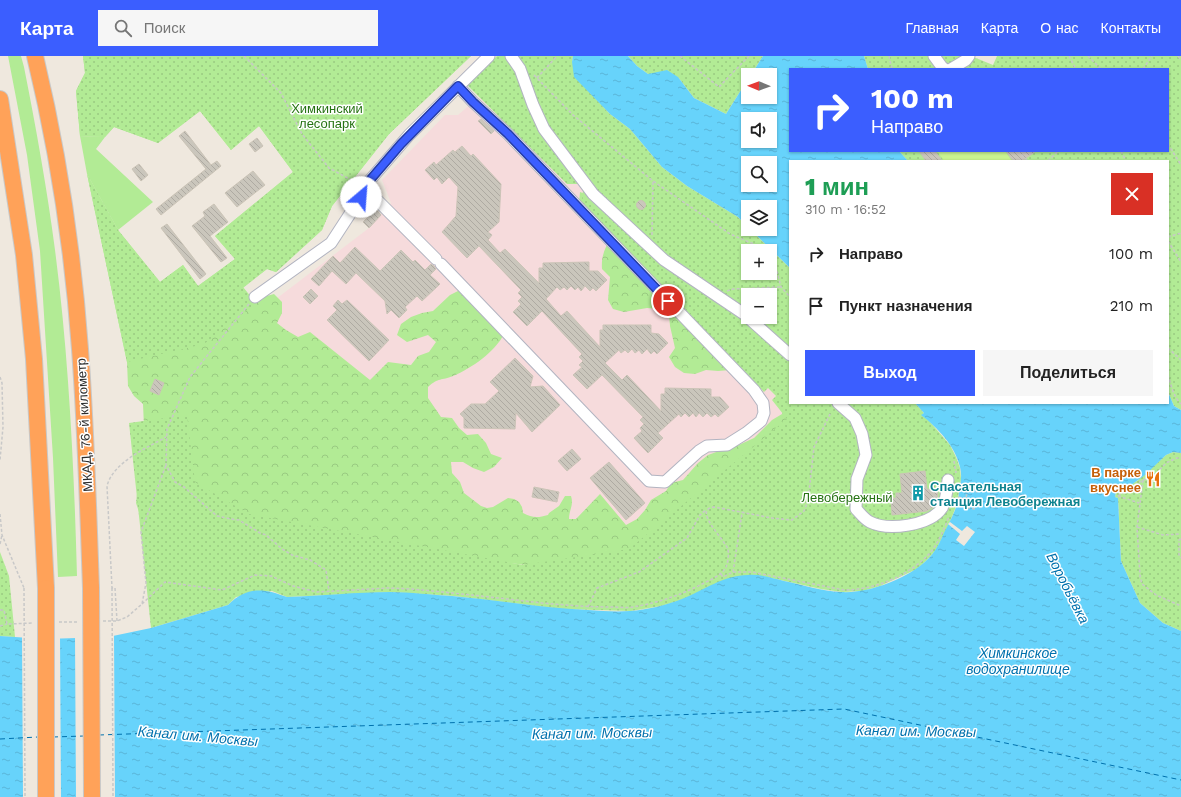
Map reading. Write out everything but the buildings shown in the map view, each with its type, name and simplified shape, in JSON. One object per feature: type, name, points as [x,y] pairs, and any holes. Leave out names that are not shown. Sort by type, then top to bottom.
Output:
[{"type":"highway","name":"МКАД, 76-й километр","points":[[35,56],[55,152],[70,247],[80,348],[87,456],[91,588],[92,797]]},
{"type":"highway","points":[[0,99],[24,255],[34,359],[46,588],[46,797]]},
{"type":"street","points":[[255,297],[331,243],[363,192],[409,135],[489,56]]},
{"type":"street","points":[[511,56],[520,69],[532,105],[544,129],[593,194],[664,260],[744,314],[789,354]]},
{"type":"street","points":[[934,56],[944,68]]},
{"type":"street","points":[[952,68],[966,60],[969,56]]},
{"type":"street","points":[[363,192],[439,261],[649,481],[665,482],[698,451],[707,446],[728,445],[746,434],[762,421],[764,413],[763,403],[754,390],[508,134],[458,86]]},
{"type":"street","points":[[839,404],[855,418],[862,434],[866,455],[857,479],[856,509],[868,521],[878,525],[893,527],[915,524],[930,519],[942,508],[946,496],[948,480]]},
{"type":"path","points":[[244,56],[281,93],[302,134],[329,168],[363,192]]},
{"type":"path","points":[[537,78],[557,56]]},
{"type":"path","points":[[680,56],[719,87],[749,56]]},
{"type":"path","points":[[889,56],[892,68]]},
{"type":"path","points":[[1069,56],[1075,68]]},
{"type":"path","points":[[1088,56],[1099,68]]},
{"type":"path","points":[[1144,68],[1152,56]]},
{"type":"path","points":[[1178,56],[1181,60]]},
{"type":"path","points":[[532,74],[573,115],[653,181],[730,234],[754,244]]},
{"type":"path","points":[[1169,146],[1181,166]]},
{"type":"path","points":[[1019,152],[1027,160]]},
{"type":"path","points":[[1049,160],[1057,152]]},
{"type":"path","points":[[652,249],[653,181]]},
{"type":"path","points":[[1169,237],[1181,233]]},
{"type":"path","points":[[1169,243],[1181,262]]},
{"type":"path","points":[[777,272],[781,287],[789,296]]},
{"type":"path","points":[[714,294],[733,289],[781,287]]},
{"type":"path","points":[[142,604],[146,583],[141,532],[166,465],[167,429],[190,377],[255,297]]},
{"type":"path","points":[[1169,349],[1181,360]]},
{"type":"path","points":[[0,376],[2,383],[3,427],[0,460]]},
{"type":"path","points":[[1169,380],[1177,399],[1181,404]]},
{"type":"path","points":[[588,607],[597,588],[639,572],[687,538],[700,515],[709,507],[792,520],[804,511],[808,501],[814,447],[830,412],[837,404]]},
{"type":"path","points":[[113,797],[112,588],[107,486],[109,480],[119,467],[133,456],[167,436]]},
{"type":"path","points":[[1140,503],[1118,496],[1143,480],[1153,477],[1166,463],[1177,458],[1181,458]]},
{"type":"path","points":[[166,465],[175,482],[184,487],[217,516],[231,520],[239,520],[266,535],[282,549],[292,555],[310,560],[326,570],[328,591]]},
{"type":"path","points":[[1143,480],[1137,527],[1140,576],[1142,584],[1156,595],[1181,606]]},
{"type":"path","points":[[975,508],[965,507],[967,491],[977,492]]},
{"type":"path","points":[[958,497],[976,501]]},
{"type":"path","points":[[101,621],[116,621],[127,617],[165,582],[222,590],[255,575],[270,576],[293,586],[317,592],[388,588],[412,589],[588,607],[631,607],[659,602],[679,595],[720,574],[726,567],[729,557],[728,549],[708,520],[705,514],[706,510]]},
{"type":"path","points":[[733,572],[742,512]]},
{"type":"path","points":[[0,514],[2,535],[24,588],[25,797]]},
{"type":"path","points":[[1137,527],[1162,535],[1181,534]]},
{"type":"path","points":[[0,544],[2,535]]},
{"type":"path","points":[[1181,539],[1179,540],[1179,556],[1181,558]]},
{"type":"path","points":[[720,574],[723,577],[733,572],[759,573],[822,587],[858,590],[893,579],[916,566]]},
{"type":"path","points":[[112,588],[115,588],[116,621]]},
{"type":"path","points":[[0,610],[4,610],[7,624]]},
{"type":"path","points":[[54,622],[85,622]]},
{"type":"path","points":[[0,626],[7,624],[38,623]]},
{"type":"shaded area","points":[[479,97],[567,184],[579,184],[764,391],[768,388],[776,396],[772,400],[787,419],[629,549],[523,565],[218,349],[276,299],[369,228],[391,203],[382,180],[445,115],[458,115]]},
{"type":"green space","points":[[8,56],[21,56],[24,67],[41,158],[55,250],[64,331],[70,413],[77,576],[58,577],[53,458],[40,251],[27,155]]},
{"type":"green space","points":[[83,56],[471,56],[389,134],[332,206],[322,230],[276,272],[267,269],[243,288],[255,303],[263,297],[274,294],[282,302],[282,313],[277,323],[298,337],[310,332],[370,380],[388,362],[411,365],[418,356],[429,352],[436,342],[428,335],[407,342],[397,335],[401,324],[411,317],[433,311],[450,295],[460,290],[504,334],[489,353],[468,369],[435,382],[428,387],[428,398],[441,417],[452,418],[459,428],[467,435],[478,434],[486,443],[491,454],[502,458],[494,467],[484,472],[463,462],[451,462],[452,473],[460,482],[464,493],[481,506],[487,508],[493,507],[508,498],[514,499],[519,502],[523,513],[532,517],[538,517],[548,515],[559,506],[565,496],[571,496],[572,502],[569,519],[576,519],[600,494],[626,525],[637,519],[651,500],[666,491],[671,483],[683,480],[698,463],[708,455],[730,449],[754,438],[772,420],[782,414],[786,403],[781,393],[743,369],[718,371],[706,370],[695,374],[684,373],[675,367],[669,357],[675,348],[669,315],[659,309],[647,308],[624,312],[613,309],[608,300],[610,277],[602,269],[604,252],[611,237],[579,203],[580,192],[588,195],[741,226],[741,236],[749,236],[749,244],[741,244],[741,280],[771,280],[772,288],[741,288],[741,324],[777,324],[777,318],[789,404],[896,404],[687,586],[140,515],[136,503],[144,427],[143,404],[134,396],[128,386],[127,362],[87,174],[118,230],[160,282],[183,265],[198,286],[235,259],[215,236],[293,172],[259,126],[231,150],[200,111],[158,143],[114,127],[105,137],[80,136],[76,91],[85,73]]},
{"type":"green space","name":"Химкинский лесопарк","points":[[83,56],[471,56],[389,134],[332,206],[322,230],[276,272],[267,269],[243,287],[256,303],[204,344],[127,362],[87,174],[118,230],[160,282],[183,265],[198,286],[235,259],[215,236],[293,172],[259,126],[231,150],[200,111],[158,143],[114,127],[105,137],[80,136],[76,91],[85,73]]},
{"type":"green space","name":"Левобережный","points":[[497,56],[573,56],[572,62],[590,93],[610,114],[630,129],[662,167],[687,186],[738,217],[741,220],[741,236],[757,236],[765,244],[741,244],[741,280],[777,280],[777,255],[789,267],[789,404],[916,404],[924,413],[922,415],[950,445],[960,468],[961,479],[957,504],[950,522],[936,550],[927,560],[917,569],[880,586],[863,591],[842,592],[821,589],[762,576],[661,606],[631,611],[562,609],[454,596],[391,592],[287,597],[272,591],[236,597],[228,605],[151,628],[129,423],[187,415],[195,482],[249,514],[523,565],[629,549],[787,419],[772,400],[776,396],[768,388],[764,392],[675,298],[680,294],[672,286],[667,290],[582,201],[583,190],[579,184],[567,184],[467,85]]},
{"type":"green space","points":[[628,56],[763,56],[755,68],[741,68],[741,90],[726,114],[694,98],[678,77],[648,74],[637,66]]},
{"type":"green space","points":[[864,56],[971,56],[993,65],[997,56],[1181,56],[1181,410],[1174,406],[1169,394],[1169,160],[907,160],[900,152],[1169,152],[1169,68],[868,68]]},
{"type":"green space","points":[[80,136],[105,137],[96,149],[153,202],[118,230],[87,174]]},
{"type":"green space","points":[[938,152],[1006,152],[1011,160],[943,160]]},
{"type":"green space","points":[[1173,452],[1181,453],[1181,631],[1163,623],[1140,603],[1121,561],[1118,498],[1115,497],[1116,492],[1137,481],[1166,455]]},
{"type":"green space","points":[[0,552],[9,576],[15,637],[0,636]]},
{"type":"water","points":[[573,56],[628,56],[637,66],[648,74],[667,70],[678,77],[694,98],[726,114],[741,90],[741,104],[777,104],[777,68],[755,68],[763,56],[864,56],[868,68],[789,68],[789,152],[900,152],[907,160],[789,160],[789,267],[777,255],[777,244],[765,244],[757,236],[777,236],[777,200],[741,200],[741,220],[687,186],[662,167],[630,129],[610,114],[574,77],[572,62]]},
{"type":"water","name":"Химкинское водохранилище","points":[[1169,394],[1174,406],[1181,410],[1181,453],[1173,452],[1166,455],[1145,475],[1120,493],[1116,492],[1115,497],[1118,498],[1121,561],[1140,603],[1163,623],[1181,631],[1181,797],[0,797],[0,636],[45,639],[108,637],[151,628],[228,605],[242,594],[256,590],[271,592],[287,597],[406,592],[554,608],[598,611],[630,611],[643,610],[670,603],[722,580],[739,576],[762,576],[812,588],[841,592],[866,590],[907,575],[929,558],[939,544],[957,504],[961,475],[958,459],[945,438],[921,415],[924,413],[916,404],[1169,404]]},
{"type":"pier","points":[[950,522],[962,531],[967,526],[975,532],[964,546],[956,540],[960,534],[948,524]]},
{"type":"pier","points":[[114,634],[115,797],[76,797],[75,636]]},
{"type":"pier","points":[[22,635],[60,636],[61,797],[23,797]]},
{"type":"ferry route","points":[[99,735],[844,709],[1181,780]]},
{"type":"ferry route","points":[[53,737],[84,736]]},
{"type":"ferry route","points":[[0,739],[38,737]]},
{"type":"place","name":"В парке вкуснее","points":[[1153,479]]},
{"type":"place","name":"Спасательная станция Левобережная","points":[[918,493]]},
{"type":"route","points":[[361,197],[364,187],[401,144],[458,86],[508,134],[668,301]]},
{"type":"water label","name":"Воробьёвка","points":[[1068,588]]},
{"type":"water label","name":"Канал им. Москвы","points":[[916,731]]},
{"type":"water label","name":"Канал им. Москвы","points":[[592,733]]},
{"type":"water label","name":"Канал им. Москвы","points":[[198,736]]}]
